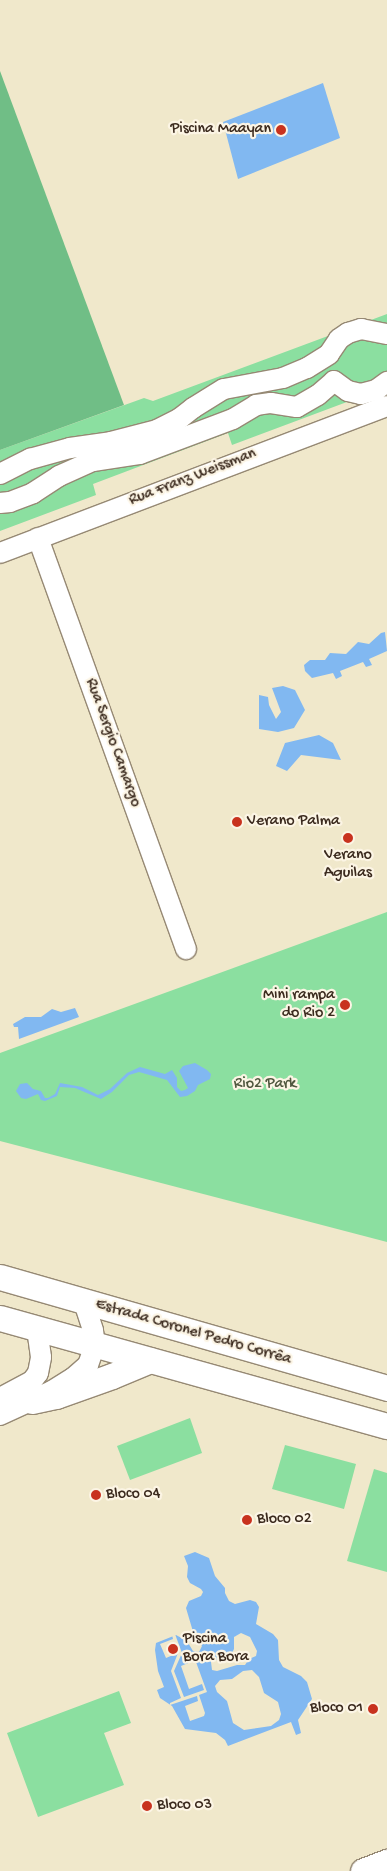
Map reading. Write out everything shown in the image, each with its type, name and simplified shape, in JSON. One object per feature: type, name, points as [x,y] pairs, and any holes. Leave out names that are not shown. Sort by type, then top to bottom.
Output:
[{"type":"main road","name":"Estrada Coronel Pedro Corrêa","points":[[0,1277],[84,1303],[387,1388]]},
{"type":"main road","points":[[0,1318],[387,1426]]},
{"type":"main road","points":[[32,1401],[65,1393],[150,1360]]},
{"type":"main road","points":[[362,1871],[387,1862]]},
{"type":"street","points":[[0,474],[30,459],[70,448],[111,442],[157,430],[179,420],[193,408],[224,389],[283,378],[307,368],[329,354],[339,339],[348,332],[371,330],[386,335]]},
{"type":"street","points":[[329,354],[327,367],[334,381],[348,392],[361,394],[376,390],[387,382]]},
{"type":"street","points":[[0,503],[10,502],[33,493],[59,476],[93,461],[140,454],[233,420],[256,405],[271,403],[297,407],[318,395],[334,381]]},
{"type":"street","name":"Rua Franz Weissman","points":[[0,553],[40,544],[387,406]]},
{"type":"street","points":[[0,565],[40,544]]},
{"type":"street","name":"Rua Sergio Camargo","points":[[40,544],[186,949]]},
{"type":"street","points":[[0,1416],[32,1401],[84,1370],[91,1360],[95,1345],[93,1330],[84,1303]]},
{"type":"street","points":[[0,1398],[27,1385],[38,1373],[41,1357],[37,1329]]},
{"type":"green space","points":[[0,71],[124,405],[0,450]]},
{"type":"green space","points":[[387,314],[387,387],[232,445],[228,433],[93,484],[96,495],[0,531],[0,450],[144,398],[153,401]]},
{"type":"green space","name":"Rio2 Park","points":[[387,912],[387,1242],[0,1141],[0,1053]]},
{"type":"green space","points":[[190,1418],[202,1453],[130,1480],[117,1446]]},
{"type":"green space","points":[[285,1445],[356,1464],[344,1509],[272,1489]]},
{"type":"green space","points":[[374,1469],[387,1473],[387,1572],[347,1561]]},
{"type":"green space","points":[[119,1691],[131,1723],[104,1733],[124,1785],[38,1817],[7,1733]]},
{"type":"water","name":"Piscina Maayan","points":[[323,83],[340,138],[238,179],[223,122]]},
{"type":"water","points":[[385,632],[387,651],[369,659],[372,665],[366,667],[363,662],[340,671],[342,676],[336,679],[333,673],[312,678],[305,671],[304,665],[310,660],[325,660],[330,653],[346,654],[358,642],[369,644],[381,633]]},
{"type":"water","points":[[283,686],[295,690],[305,710],[294,728],[278,732],[259,729],[259,695],[268,697],[269,705],[276,719],[281,712],[272,688]]},
{"type":"water","points":[[319,735],[333,743],[341,760],[301,755],[287,771],[276,766],[285,743]]},
{"type":"water","points":[[75,1008],[79,1017],[19,1039],[18,1027],[14,1027],[13,1024],[25,1017],[41,1017],[52,1009],[61,1012]]},
{"type":"water","points":[[195,1063],[211,1074],[210,1079],[198,1085],[195,1091],[187,1096],[180,1097],[167,1080],[139,1072],[129,1075],[112,1092],[101,1099],[75,1088],[60,1087],[57,1096],[45,1101],[41,1100],[38,1094],[26,1099],[21,1098],[16,1091],[20,1084],[27,1083],[33,1089],[41,1091],[45,1098],[48,1098],[55,1094],[60,1083],[82,1087],[98,1095],[110,1089],[127,1073],[140,1067],[165,1074],[172,1070],[177,1078],[177,1087],[181,1091],[188,1088],[179,1071],[183,1066]]},
{"type":"water","name":"Piscina Bora Bora","points":[[195,1552],[209,1558],[215,1576],[225,1588],[229,1601],[235,1604],[250,1600],[256,1602],[259,1607],[256,1624],[273,1634],[278,1640],[279,1660],[283,1667],[301,1676],[307,1682],[312,1699],[298,1720],[301,1733],[296,1735],[291,1722],[228,1746],[225,1740],[216,1733],[185,1729],[172,1706],[160,1698],[157,1690],[164,1687],[158,1671],[156,1643],[176,1635],[187,1641],[193,1651],[199,1652],[202,1646],[194,1635],[186,1608],[189,1601],[201,1596],[203,1592],[190,1583],[187,1577],[188,1566],[184,1556]],"holes":[[[241,1633],[250,1637],[257,1651],[256,1656],[249,1659],[245,1665],[237,1665],[217,1671],[212,1670],[211,1662],[231,1655],[234,1649],[234,1637]],[[252,1670],[259,1677],[264,1693],[278,1702],[281,1714],[279,1720],[271,1726],[244,1730],[233,1723],[227,1701],[217,1692],[215,1686],[220,1680],[232,1679],[243,1671]]]},
{"type":"pier","points":[[175,1634],[182,1653],[174,1671],[184,1697],[204,1690],[202,1684],[189,1689],[181,1666],[193,1661],[196,1662],[207,1692],[199,1695],[205,1713],[204,1716],[190,1721],[185,1706],[198,1701],[197,1696],[170,1705],[170,1703],[181,1698],[171,1671],[178,1653],[166,1658],[160,1644],[173,1639],[172,1635]]},
{"type":"place","name":"Piscina Maayan","points":[[281,130]]},
{"type":"place","name":"Verano Palma","points":[[237,822]]},
{"type":"place","name":"Verano Aguilas","points":[[348,838]]},
{"type":"place","name":"Mini rampa do Rio 2","points":[[345,1005]]},
{"type":"place","name":"Bloco 04","points":[[96,1495]]},
{"type":"place","name":"Bloco 02","points":[[247,1520]]},
{"type":"place","name":"Piscina Bora Bora","points":[[173,1649]]},
{"type":"place","name":"Bloco 01","points":[[373,1709]]},
{"type":"place","name":"Bloco 03","points":[[147,1806]]}]
